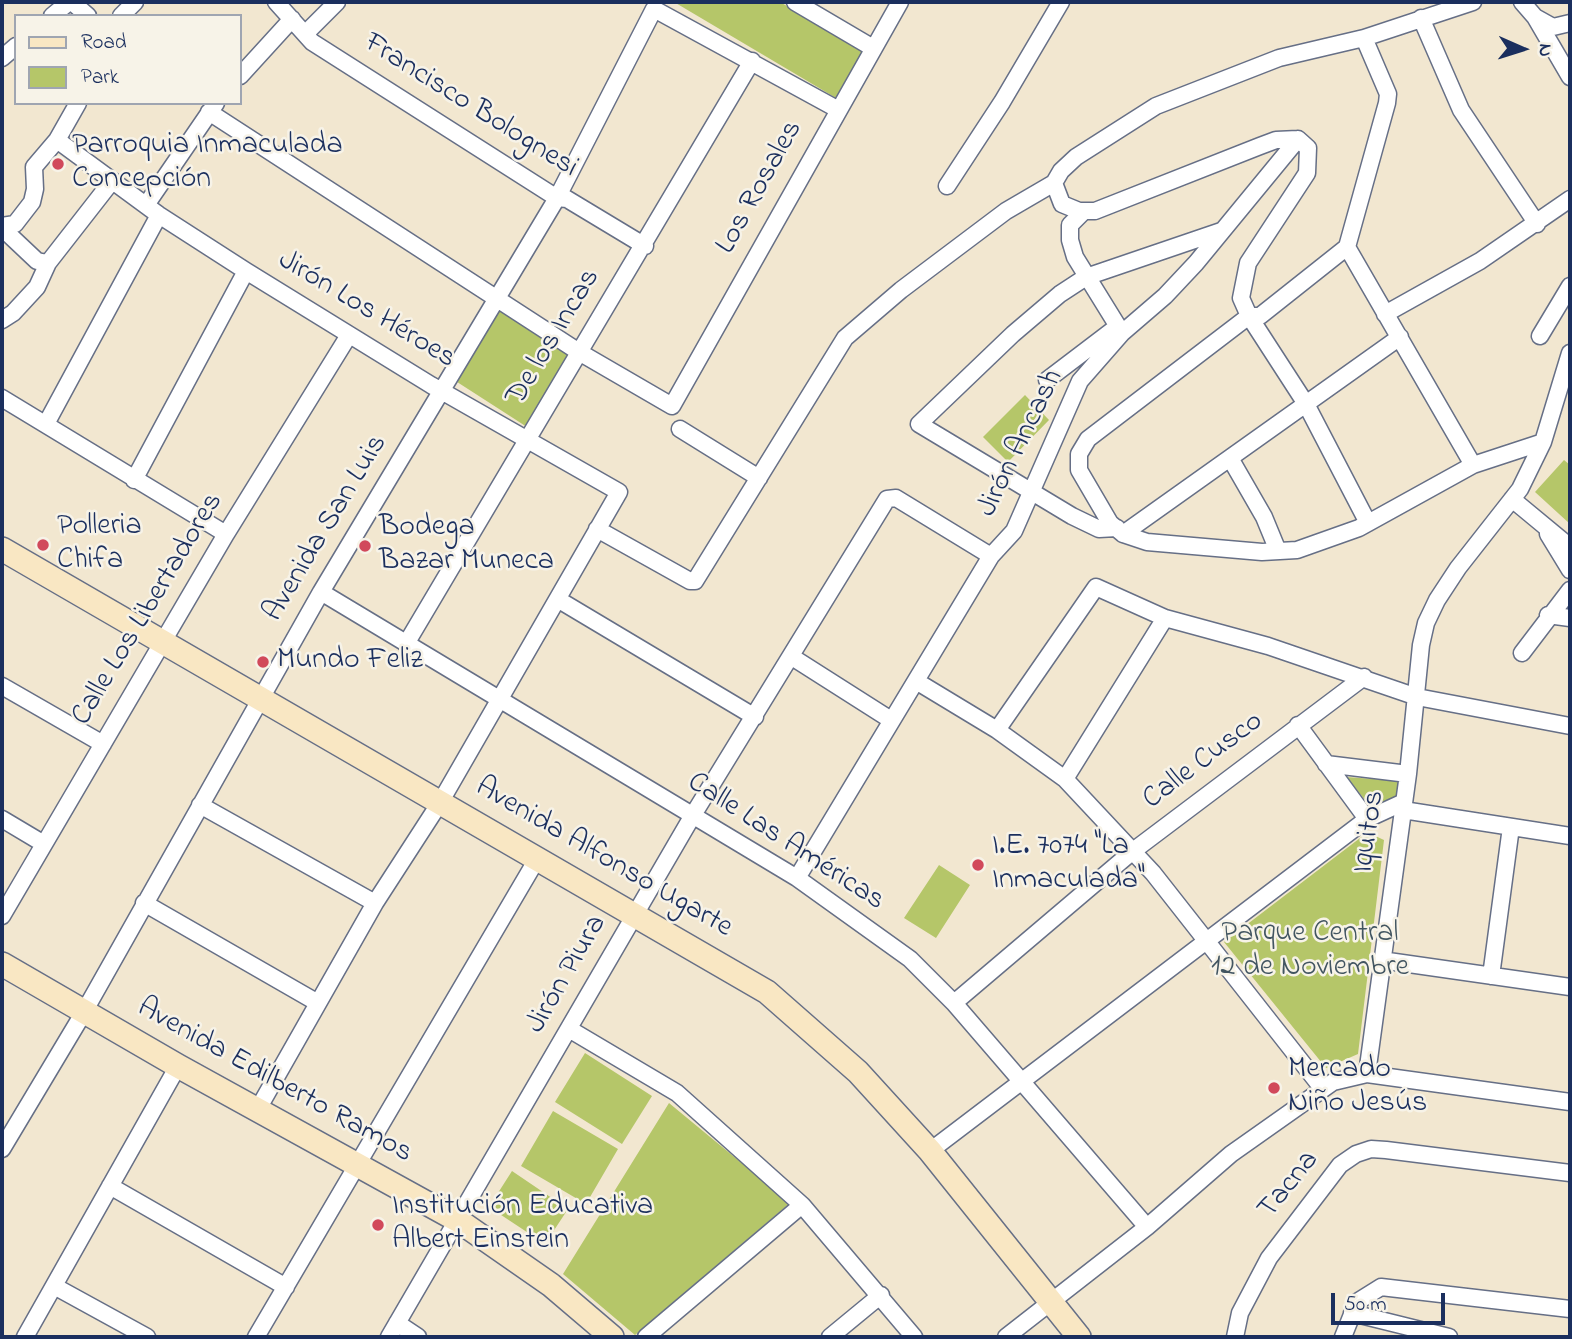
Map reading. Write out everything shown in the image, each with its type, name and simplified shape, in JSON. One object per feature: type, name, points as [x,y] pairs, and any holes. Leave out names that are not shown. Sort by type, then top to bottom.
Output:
[{"type":"street","points":[[55,14],[70,2],[85,14]]},
{"type":"street","name":"Francisco Bolognesi","points":[[276,2],[312,42],[557,198],[567,199],[645,246]]},
{"type":"street","points":[[305,34],[337,2]]},
{"type":"street","points":[[795,2],[873,48]]},
{"type":"street","name":"Los Rosales","points":[[579,352],[668,406],[676,404],[837,109],[900,2]]},
{"type":"street","points":[[947,186],[1002,102],[1061,2]]},
{"type":"street","points":[[258,1109],[375,903],[441,801],[559,600],[597,529],[690,581],[695,581],[839,345],[852,330],[1006,211],[1054,183],[1076,157],[1156,106],[1279,58],[1364,38],[1473,2]]},
{"type":"street","points":[[1522,2],[1535,17],[1570,77]]},
{"type":"street","name":"Avenida San Luis","points":[[2,1149],[7,1129],[83,1012],[258,700],[557,198],[654,9],[752,61]]},
{"type":"street","points":[[1535,17],[1553,27],[1570,23]]},
{"type":"street","points":[[1421,18],[1461,110],[1537,224]]},
{"type":"street","points":[[242,74],[292,19]]},
{"type":"street","points":[[1120,531],[1079,470],[1079,454],[1088,439],[1249,316],[1260,316],[1347,247],[1388,94],[1364,38]]},
{"type":"street","points":[[752,61],[837,109]]},
{"type":"street","name":"De los Incas","points":[[406,644],[645,246],[752,61]]},
{"type":"street","points":[[48,263],[37,261],[2,227],[15,223],[32,202],[35,189],[34,167],[57,140],[77,105]]},
{"type":"street","points":[[146,205],[213,108],[579,352]]},
{"type":"street","points":[[1054,183],[1062,204],[1084,211],[1095,211],[1276,141],[1298,139],[1308,148],[1307,173],[1248,262],[1241,298],[1249,316],[1306,404],[1368,523]]},
{"type":"street","name":"Jirón Ancash","points":[[797,878],[991,555],[1014,531],[1033,494],[1080,382],[1120,329],[1165,296],[1298,139]]},
{"type":"street","name":"Jirón Los Héroes","points":[[57,140],[159,215],[246,271],[443,391],[619,492],[597,529]]},
{"type":"street","points":[[2,320],[13,313],[37,287],[48,263],[112,181]]},
{"type":"street","points":[[1385,314],[1480,261],[1570,199]]},
{"type":"street","points":[[1047,380],[1120,329],[1075,257],[1070,240],[1070,225],[1084,211]]},
{"type":"street","points":[[46,424],[159,215]]},
{"type":"street","points":[[1223,230],[1086,276],[1013,334],[919,424],[974,455],[1033,494],[1100,529],[1120,531],[1147,542],[1278,551],[1297,550],[1368,523],[1473,465],[1543,442]]},
{"type":"street","points":[[1347,247],[1473,465]]},
{"type":"street","points":[[134,480],[246,271]]},
{"type":"street","points":[[1540,336],[1570,286]]},
{"type":"street","name":"Calle Los Libertadores","points":[[2,916],[226,534],[349,335]]},
{"type":"street","points":[[1120,531],[1230,458],[1400,337]]},
{"type":"street","name":"Iquitos","points":[[1367,1074],[1404,806],[1421,645],[1437,600],[1512,499],[1543,442],[1570,353]]},
{"type":"street","points":[[2,398],[226,534]]},
{"type":"street","points":[[680,429],[759,478]]},
{"type":"street","points":[[1230,458],[1264,517],[1278,551]]},
{"type":"street","name":"Jirón Piura","points":[[393,1330],[459,1221],[693,815],[887,499],[896,498],[991,555]]},
{"type":"street","points":[[1512,499],[1570,547]]},
{"type":"street","points":[[1538,520],[1570,570]]},
{"type":"street","name":"Avenida Alfonso Ugarte","points":[[2,549],[258,700],[441,801],[766,992],[858,1072],[930,1151],[1079,1337]]},
{"type":"street","points":[[997,730],[1096,587],[1165,618],[1268,646],[1417,697],[1570,726]]},
{"type":"street","points":[[1522,653],[1548,615],[1570,590]]},
{"type":"street","name":"Calle Las Américas","points":[[321,592],[797,878],[909,959],[954,1003],[1147,1227]]},
{"type":"street","points":[[559,600],[755,717]]},
{"type":"street","points":[[1548,615],[1570,618]]},
{"type":"street","points":[[1065,779],[1165,618]]},
{"type":"street","points":[[792,657],[891,720]]},
{"type":"street","name":"Calle Cusco","points":[[954,1003],[1133,851],[1364,677]]},
{"type":"street","points":[[916,681],[997,730],[1065,779],[1133,851],[1322,1088]]},
{"type":"street","points":[[2,686],[103,744]]},
{"type":"street","points":[[1298,725],[1367,820]]},
{"type":"street","points":[[1326,764],[1408,774]]},
{"type":"street","points":[[200,805],[375,903]]},
{"type":"street","points":[[930,1151],[1205,939],[1367,820],[1404,806],[1570,836]]},
{"type":"street","points":[[2,819],[44,844]]},
{"type":"street","points":[[1491,976],[1511,827]]},
{"type":"street","points":[[256,1337],[537,859]]},
{"type":"street","points":[[144,903],[318,1003]]},
{"type":"street","points":[[1381,960],[1570,987]]},
{"type":"street","name":"Avenida Edilberto Ramos","points":[[2,964],[178,1066],[459,1221],[551,1284],[612,1337]]},
{"type":"street","points":[[569,1029],[677,1093],[802,1205],[914,1337]]},
{"type":"street","points":[[25,1337],[178,1066]]},
{"type":"street","points":[[1006,1337],[1147,1227],[1231,1154],[1322,1088],[1367,1074],[1570,1102]]},
{"type":"street","name":"Tacna","points":[[1235,1337],[1240,1313],[1269,1258],[1340,1165],[1356,1154],[1371,1149],[1386,1150],[1570,1173]]},
{"type":"street","points":[[110,1186],[286,1287]]},
{"type":"street","points":[[646,1337],[802,1205]]},
{"type":"street","points":[[54,1286],[147,1337]]},
{"type":"street","points":[[1343,1337],[1357,1302],[1364,1295],[1381,1287],[1570,1309]]},
{"type":"street","points":[[830,1337],[881,1295]]},
{"type":"street","points":[[1352,1314],[1390,1330],[1449,1337]]},
{"type":"street","points":[[393,1330],[418,1337]]},
{"type":"green space","points":[[674,2],[780,2],[863,51],[836,98]]},
{"type":"green space","points":[[498,303],[575,346],[527,427],[454,380]]},
{"type":"green space","points":[[1025,395],[1049,420],[1008,462],[983,437]]},
{"type":"green space","points":[[1564,460],[1570,465],[1570,524],[1535,492]]},
{"type":"green space","points":[[1346,777],[1401,781],[1399,798],[1371,807]]},
{"type":"green space","name":"Parque Central 12 de Noviembre","points":[[1371,834],[1384,840],[1358,1054],[1326,1068],[1224,942],[1364,835]]},
{"type":"green space","points":[[939,865],[970,885],[936,938],[904,918]]},
{"type":"green space","points":[[585,1053],[652,1096],[622,1144],[555,1102]]},
{"type":"green space","points":[[669,1103],[790,1203],[635,1335],[563,1274]]},
{"type":"green space","points":[[553,1111],[618,1149],[586,1204],[521,1166]]},
{"type":"green space","points":[[512,1171],[568,1209],[545,1244],[489,1207]]},
{"type":"place","name":"Parroquia Inmaculada Concepción","points":[[58,164]]},
{"type":"place","name":"Polleria Chifa","points":[[43,545]]},
{"type":"place","name":"Bodega Bazar Muneca","points":[[365,546]]},
{"type":"place","name":"Mundo Feliz","points":[[263,662]]},
{"type":"place","name":"I.E. 7074 \"La Inmaculada\"","points":[[978,865]]},
{"type":"place","name":"Mercado Niño Jesús","points":[[1274,1088]]},
{"type":"place","name":"Institución Educativa Albert Einstein","points":[[378,1225]]}]
